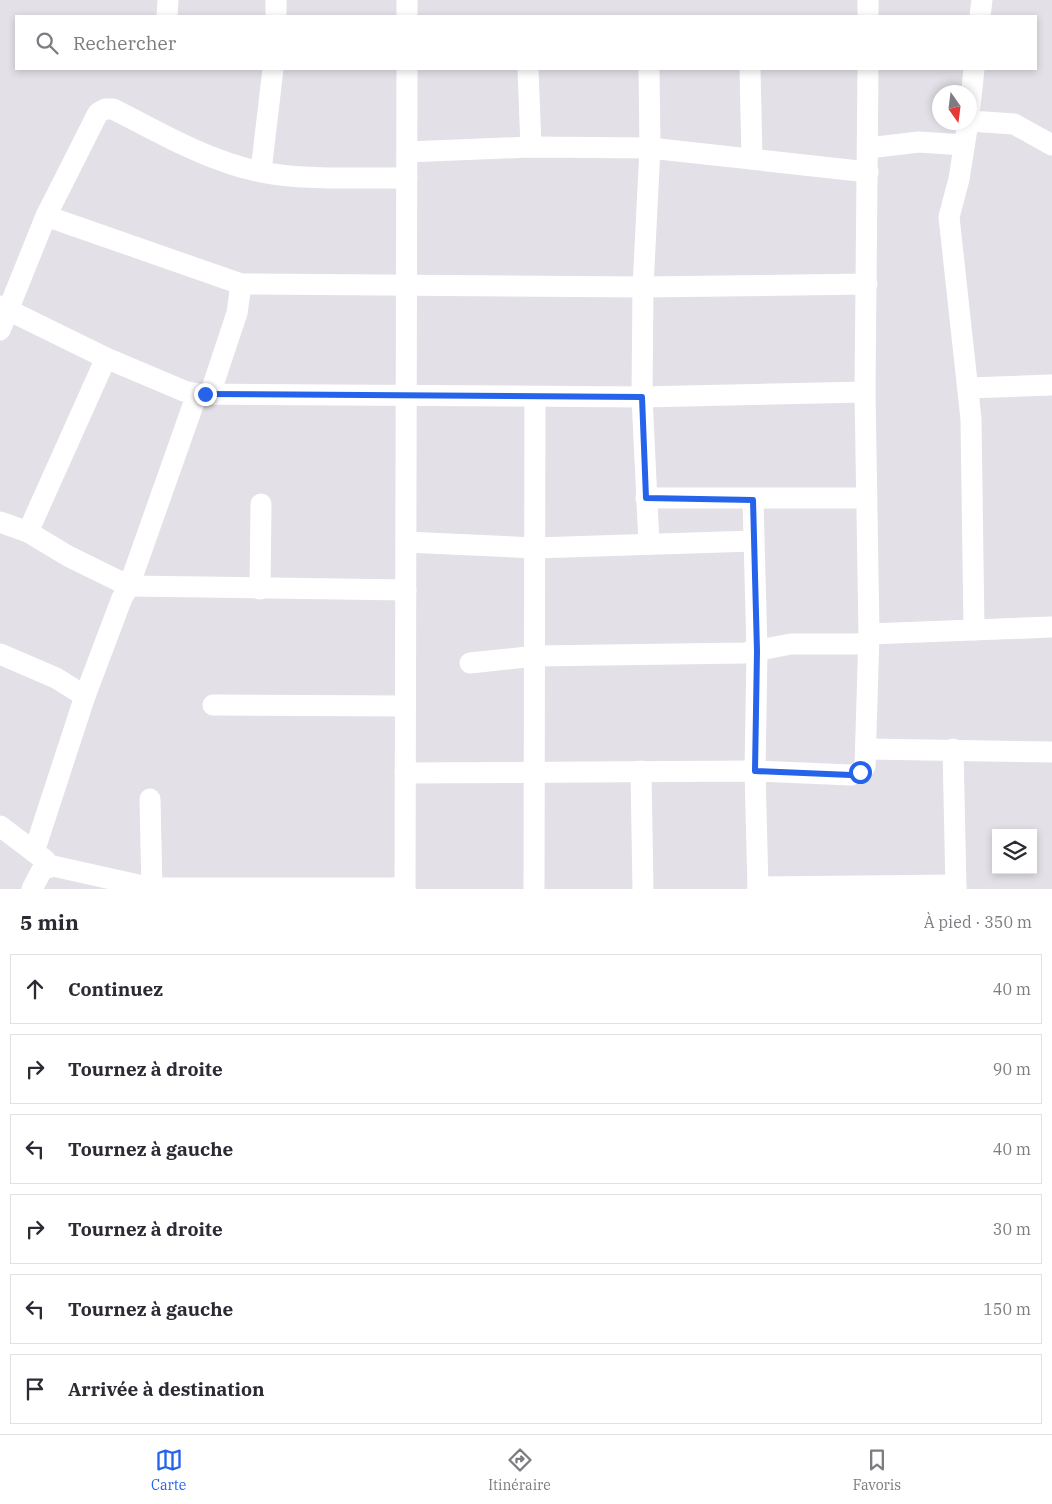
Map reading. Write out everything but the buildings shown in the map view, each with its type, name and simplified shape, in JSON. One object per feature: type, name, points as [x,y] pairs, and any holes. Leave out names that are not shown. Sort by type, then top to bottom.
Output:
[{"type":"street","points":[[166,15],[168,0]]},
{"type":"street","points":[[276,0],[276,15]]},
{"type":"street","points":[[407,0],[407,15]]},
{"type":"street","points":[[868,0],[868,15]]},
{"type":"street","points":[[980,15],[982,0]]},
{"type":"street","points":[[261,172],[273,70]]},
{"type":"street","points":[[0,826],[53,866],[152,888],[405,888],[407,70]]},
{"type":"street","points":[[528,70],[532,147]]},
{"type":"street","points":[[649,544],[642,397],[643,287],[650,148],[650,70]]},
{"type":"street","points":[[750,70],[752,159]]},
{"type":"street","points":[[405,773],[534,774],[641,771],[755,771],[851,775],[860,772],[865,766],[867,749],[868,639],[865,392],[868,70]]},
{"type":"street","points":[[972,85],[974,70]]},
{"type":"street","points":[[0,330],[4,308],[46,216],[98,113],[105,109],[113,109],[231,164],[261,172],[304,177],[407,178]]},
{"type":"street","points":[[977,122],[1014,124],[1052,145]]},
{"type":"street","points":[[967,130],[960,179],[949,217],[971,419],[974,630]]},
{"type":"street","points":[[868,148],[918,142],[964,146]]},
{"type":"street","points":[[407,152],[532,147],[650,148],[868,172]]},
{"type":"street","points":[[46,216],[241,284],[643,287],[867,284]]},
{"type":"street","points":[[34,852],[85,696],[122,598],[129,586],[237,314],[241,284]]},
{"type":"street","points":[[4,308],[106,358],[184,391],[204,394],[642,397],[865,392]]},
{"type":"street","points":[[28,532],[106,358]]},
{"type":"street","points":[[968,388],[1052,385]]},
{"type":"street","points":[[534,889],[536,656],[535,397]]},
{"type":"street","points":[[646,498],[753,500],[867,498]]},
{"type":"street","points":[[753,500],[757,651],[755,771],[758,888],[956,887],[953,749]]},
{"type":"street","points":[[260,589],[261,504]]},
{"type":"street","points":[[0,522],[28,532],[68,556],[129,586],[406,590]]},
{"type":"street","points":[[406,542],[535,548],[753,541]]},
{"type":"street","points":[[470,663],[536,656],[757,651],[791,644],[974,630],[1052,627]]},
{"type":"street","points":[[0,654],[56,678],[85,696]]},
{"type":"street","points":[[213,705],[405,706]]},
{"type":"street","points":[[867,749],[1052,752]]},
{"type":"street","points":[[641,771],[643,889]]},
{"type":"street","points":[[150,799],[152,888]]},
{"type":"street","points":[[32,889],[42,870],[53,866]]},
{"type":"route","points":[[205,394],[642,397],[646,498],[753,500],[757,651],[755,771],[851,775],[860,772]]}]
